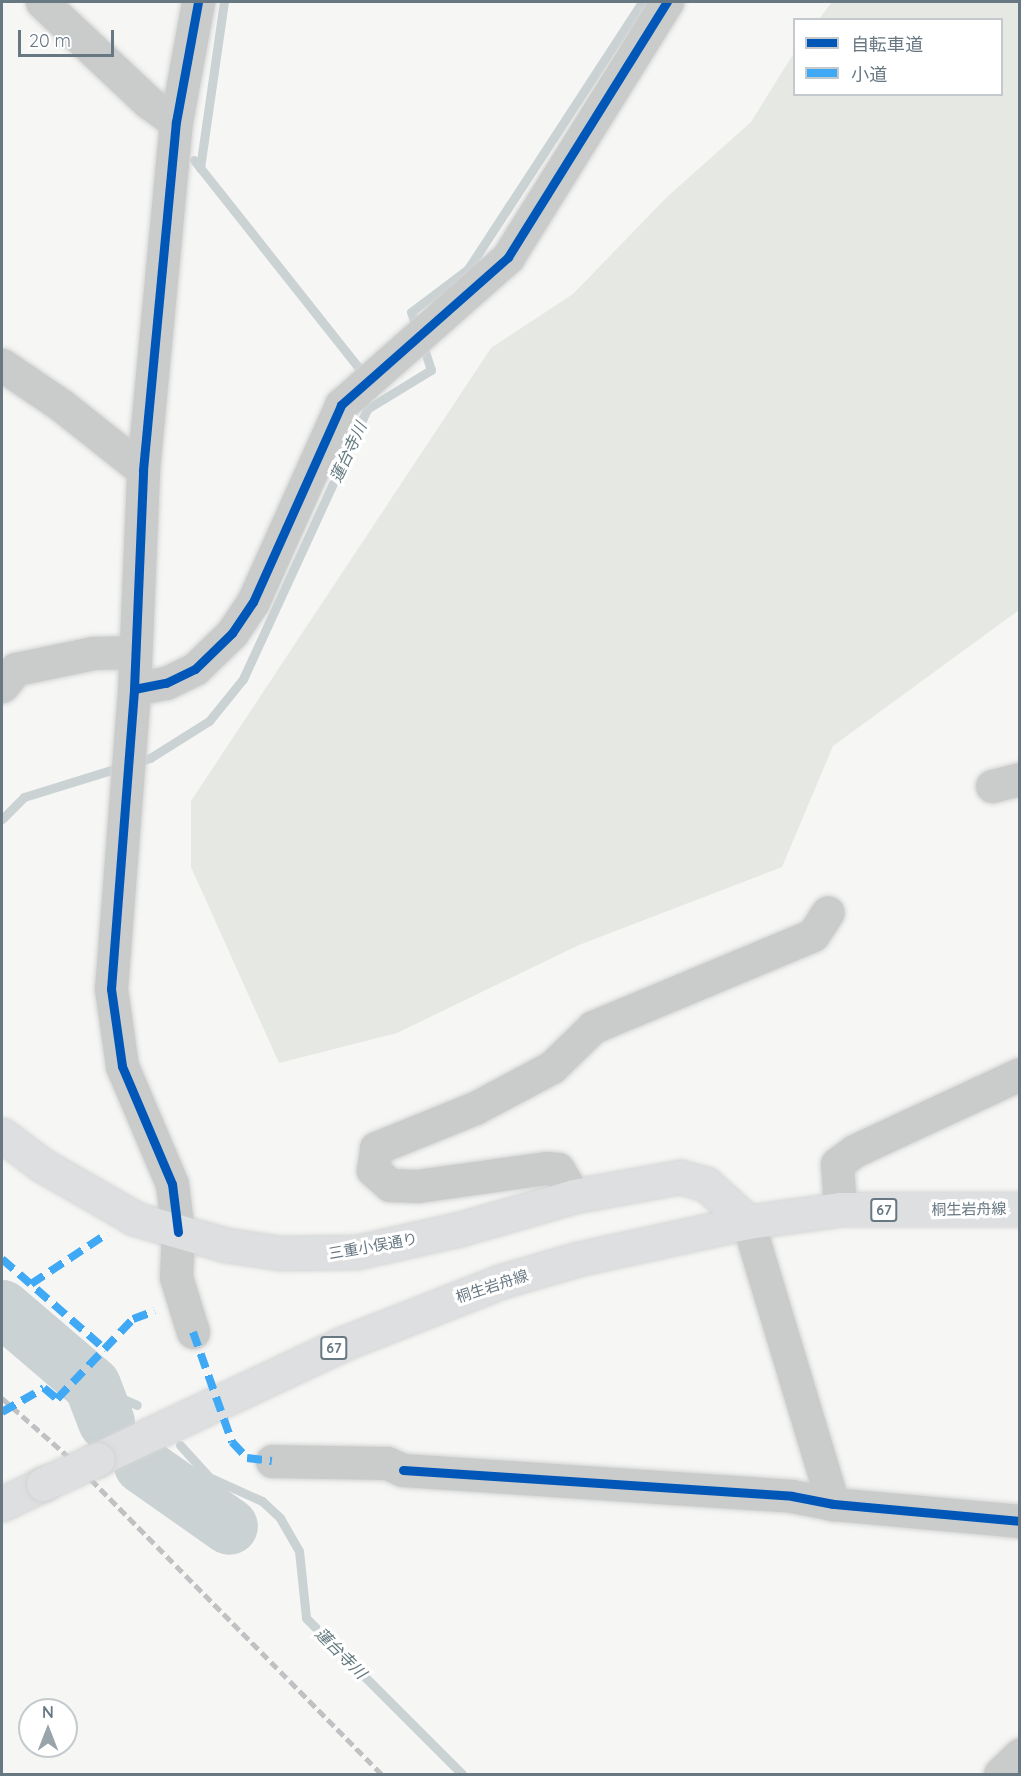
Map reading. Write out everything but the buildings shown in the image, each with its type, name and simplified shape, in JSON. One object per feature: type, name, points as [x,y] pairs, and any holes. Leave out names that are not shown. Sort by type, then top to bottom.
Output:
[{"type":"main road","name":"三重小俣通り","points":[[2,1135],[42,1165],[118,1209],[178,1232],[226,1245],[280,1253],[357,1252],[460,1229],[574,1196],[656,1178],[695,1179],[733,1204],[748,1222]]},
{"type":"main road","name":"桐生岩舟線","points":[[2,1504],[342,1344],[439,1304],[578,1259],[748,1222],[840,1209],[1020,1209]]},
{"type":"street","points":[[42,2],[148,102],[176,122]]},
{"type":"street","points":[[193,1332],[176,1277],[178,1232],[172,1184],[122,1066],[114,1029],[112,939],[134,689],[143,470],[176,122],[198,2]]},
{"type":"street","points":[[134,689],[166,683],[195,669],[232,633],[253,602],[341,405],[508,257],[667,2]]},
{"type":"street","points":[[2,365],[61,405],[143,470]]},
{"type":"street","points":[[2,686],[16,669],[93,653],[135,652]]},
{"type":"street","points":[[574,1196],[558,1169],[546,1168],[418,1186],[390,1185],[373,1170],[376,1148],[476,1108],[552,1067],[593,1027],[813,935],[828,912]]},
{"type":"street","points":[[840,1209],[837,1164],[854,1151],[1020,1074]]},
{"type":"street","points":[[748,1222],[833,1504]]},
{"type":"street","points":[[272,1461],[387,1463],[403,1470],[792,1496],[833,1504],[1020,1521]]},
{"type":"street","points":[[1000,1774],[1020,1755]]},
{"type":"shaded area","points":[[832,2],[1019,2],[1019,610],[833,746],[782,867],[579,945],[397,1033],[279,1063],[191,867],[191,801],[491,348],[573,294],[667,197],[751,122],[793,55],[793,96],[1003,96],[1003,18],[820,18]]},
{"type":"waterway","points":[[200,168],[224,2]]},
{"type":"waterway","name":"蓮台寺川","points":[[417,330],[411,312],[468,269],[642,2]]},
{"type":"waterway","points":[[194,160],[365,376]]},
{"type":"waterway","name":"蓮台寺川","points":[[134,763],[150,758],[209,721],[243,679],[367,409],[431,370],[422,343]]},
{"type":"waterway","name":"蓮台寺川","points":[[2,819],[24,797],[121,767]]},
{"type":"waterway","name":"蓮台寺川","points":[[2,1308],[92,1385],[106,1421]]},
{"type":"waterway","name":"蓮台寺川","points":[[92,1385],[137,1405]]},
{"type":"waterway","name":"蓮台寺川","points":[[180,1445],[209,1477],[262,1501],[280,1518],[299,1551],[306,1618],[462,1774]]},
{"type":"waterway","name":"蓮台寺川","points":[[142,1465],[229,1526]]},
{"type":"railway","points":[[2,1398],[72,1460],[382,1774]]},
{"type":"marked path","points":[[31,1284],[108,1233]]},
{"type":"marked path","points":[[2,1259],[106,1350]]},
{"type":"marked path","points":[[2,1412],[44,1388],[57,1399],[133,1319],[155,1311]]},
{"type":"marked path","points":[[193,1332],[232,1442],[247,1458],[272,1461]]},
{"type":"cycle path","points":[[178,1232],[172,1184],[122,1066],[111,989],[134,689],[143,470],[176,122],[198,2]]},
{"type":"cycle path","points":[[134,689],[166,683],[195,669],[232,633],[253,602],[341,405],[508,257],[667,2]]},
{"type":"cycle path","points":[[403,1470],[792,1496],[833,1504],[1020,1521]]}]
